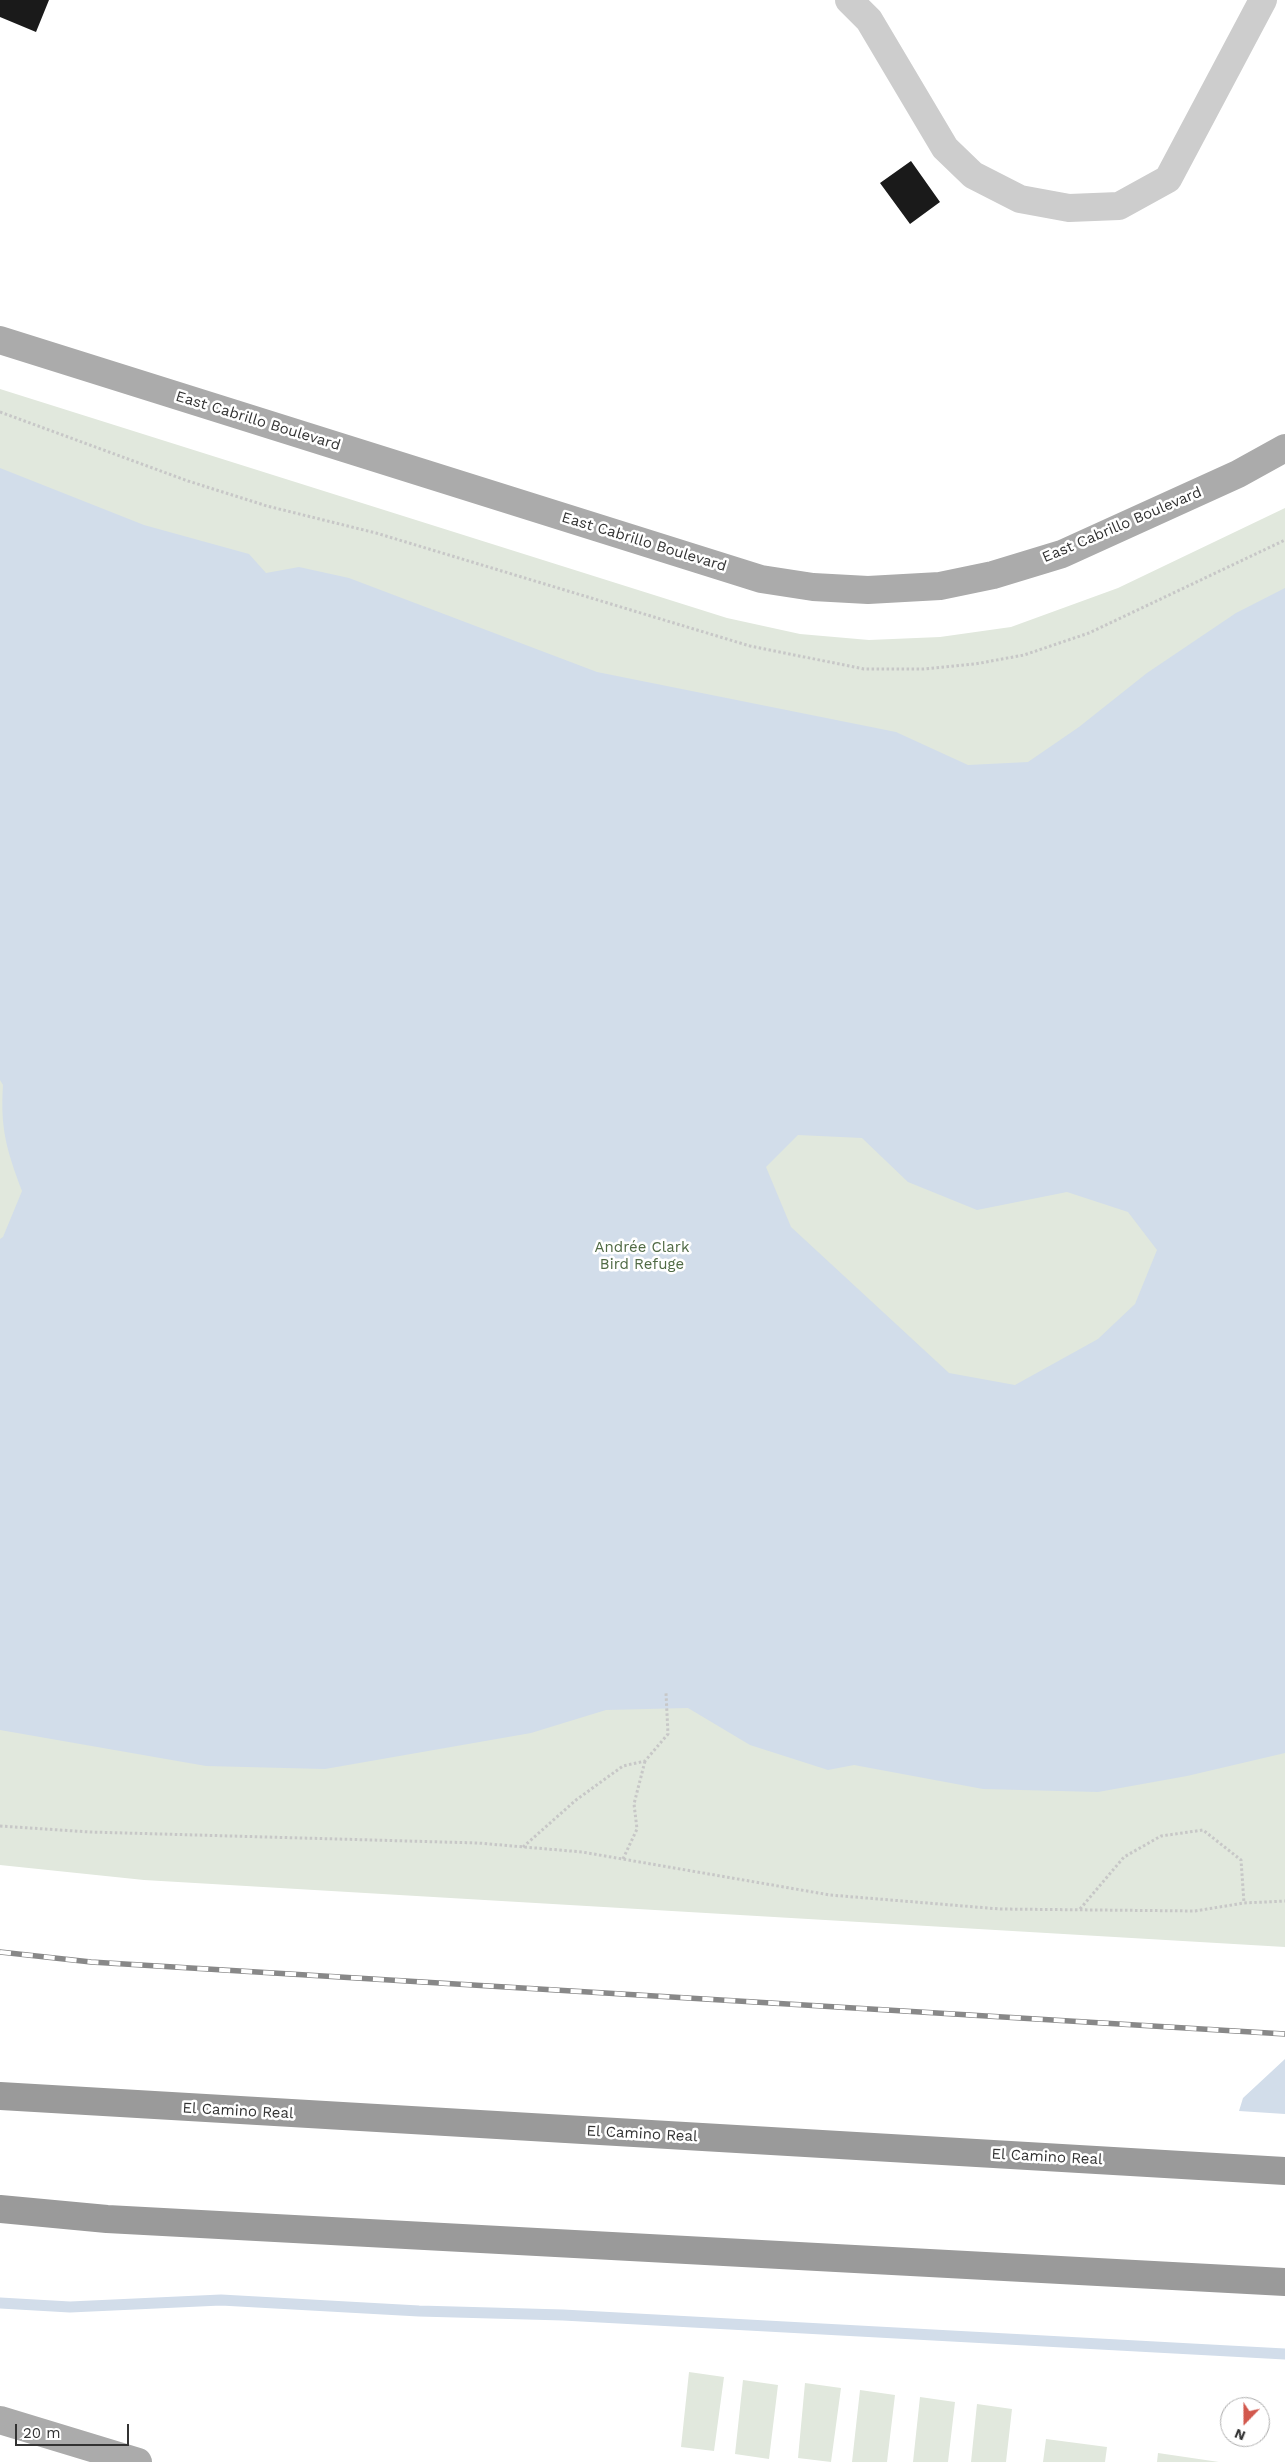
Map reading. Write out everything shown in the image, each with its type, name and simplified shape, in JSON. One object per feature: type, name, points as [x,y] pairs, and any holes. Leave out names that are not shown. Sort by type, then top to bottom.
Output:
[{"type":"highway","name":"El Camino Real","points":[[0,2096],[1285,2171]]},
{"type":"highway","points":[[0,2209],[117,2220],[1285,2282]]},
{"type":"main road","name":"East Cabrillo Boulevard","points":[[0,340],[761,579],[813,587],[868,590],[940,586],[993,576],[1062,554],[1238,474],[1285,448]]},
{"type":"main road","points":[[0,2420],[138,2462]]},
{"type":"lane","points":[[849,0],[869,20],[944,148],[973,175],[1020,199],[1069,208],[1119,206],[1168,179],[1264,0]]},
{"type":"path","points":[[623,1859],[637,1829],[634,1804],[645,1761],[668,1734],[666,1693]]},
{"type":"path","points":[[523,1847],[576,1800],[623,1766],[645,1761]]},
{"type":"path","points":[[0,1826],[90,1832],[361,1838],[523,1847],[582,1852],[830,1895],[1000,1910],[1195,1911],[1244,1904],[1285,1901]]},
{"type":"path","points":[[1079,1910],[1124,1857],[1161,1836],[1204,1830],[1241,1860],[1244,1904]]},
{"type":"green space","name":"Andrée Clark Bird Refuge","points":[[0,389],[727,618],[800,634],[869,640],[940,637],[1011,627],[1118,588],[1285,508],[1285,1947],[144,1880],[0,1865]]},
{"type":"green space","points":[[689,2372],[724,2377],[714,2451],[681,2447]]},
{"type":"green space","points":[[743,2380],[778,2385],[769,2459],[735,2454]]},
{"type":"green space","points":[[805,2383],[841,2388],[831,2462],[798,2458]]},
{"type":"green space","points":[[860,2390],[895,2395],[887,2462],[852,2462]]},
{"type":"green space","points":[[920,2397],[955,2402],[948,2462],[913,2462]]},
{"type":"green space","points":[[977,2404],[1012,2409],[1006,2462],[971,2462]]},
{"type":"green space","points":[[1046,2439],[1107,2447],[1105,2462],[1043,2462]]},
{"type":"green space","points":[[1158,2453],[1219,2462],[1157,2462]]},
{"type":"shaded area","name":"Andrée Clark Bird Refuge","points":[[0,468],[144,525],[249,554],[266,573],[299,567],[349,578],[597,672],[896,732],[968,765],[1028,762],[1079,727],[1147,673],[1236,613],[1285,588],[1285,1753],[1187,1776],[1098,1792],[983,1789],[854,1765],[828,1770],[750,1745],[688,1708],[606,1710],[531,1733],[325,1769],[206,1766],[0,1730],[0,1239],[3,1237],[22,1191],[6,1140],[2,1101],[3,1085],[0,1080]],"holes":[[[798,1135],[862,1138],[908,1182],[977,1210],[1067,1192],[1128,1212],[1157,1250],[1135,1304],[1098,1339],[1015,1385],[949,1373],[791,1227],[766,1167]]]},
{"type":"shaded area","points":[[1285,2059],[1285,2114],[1239,2111],[1243,2098]]},
{"type":"building","points":[[0,0],[49,0],[36,32],[0,17]]},
{"type":"building","points":[[911,161],[940,202],[910,224],[880,183]]},
{"type":"waterway","points":[[0,2303],[70,2307],[221,2300],[419,2311],[563,2315],[1285,2354]]},
{"type":"railway","points":[[0,1952],[91,1962],[1285,2034]]}]
